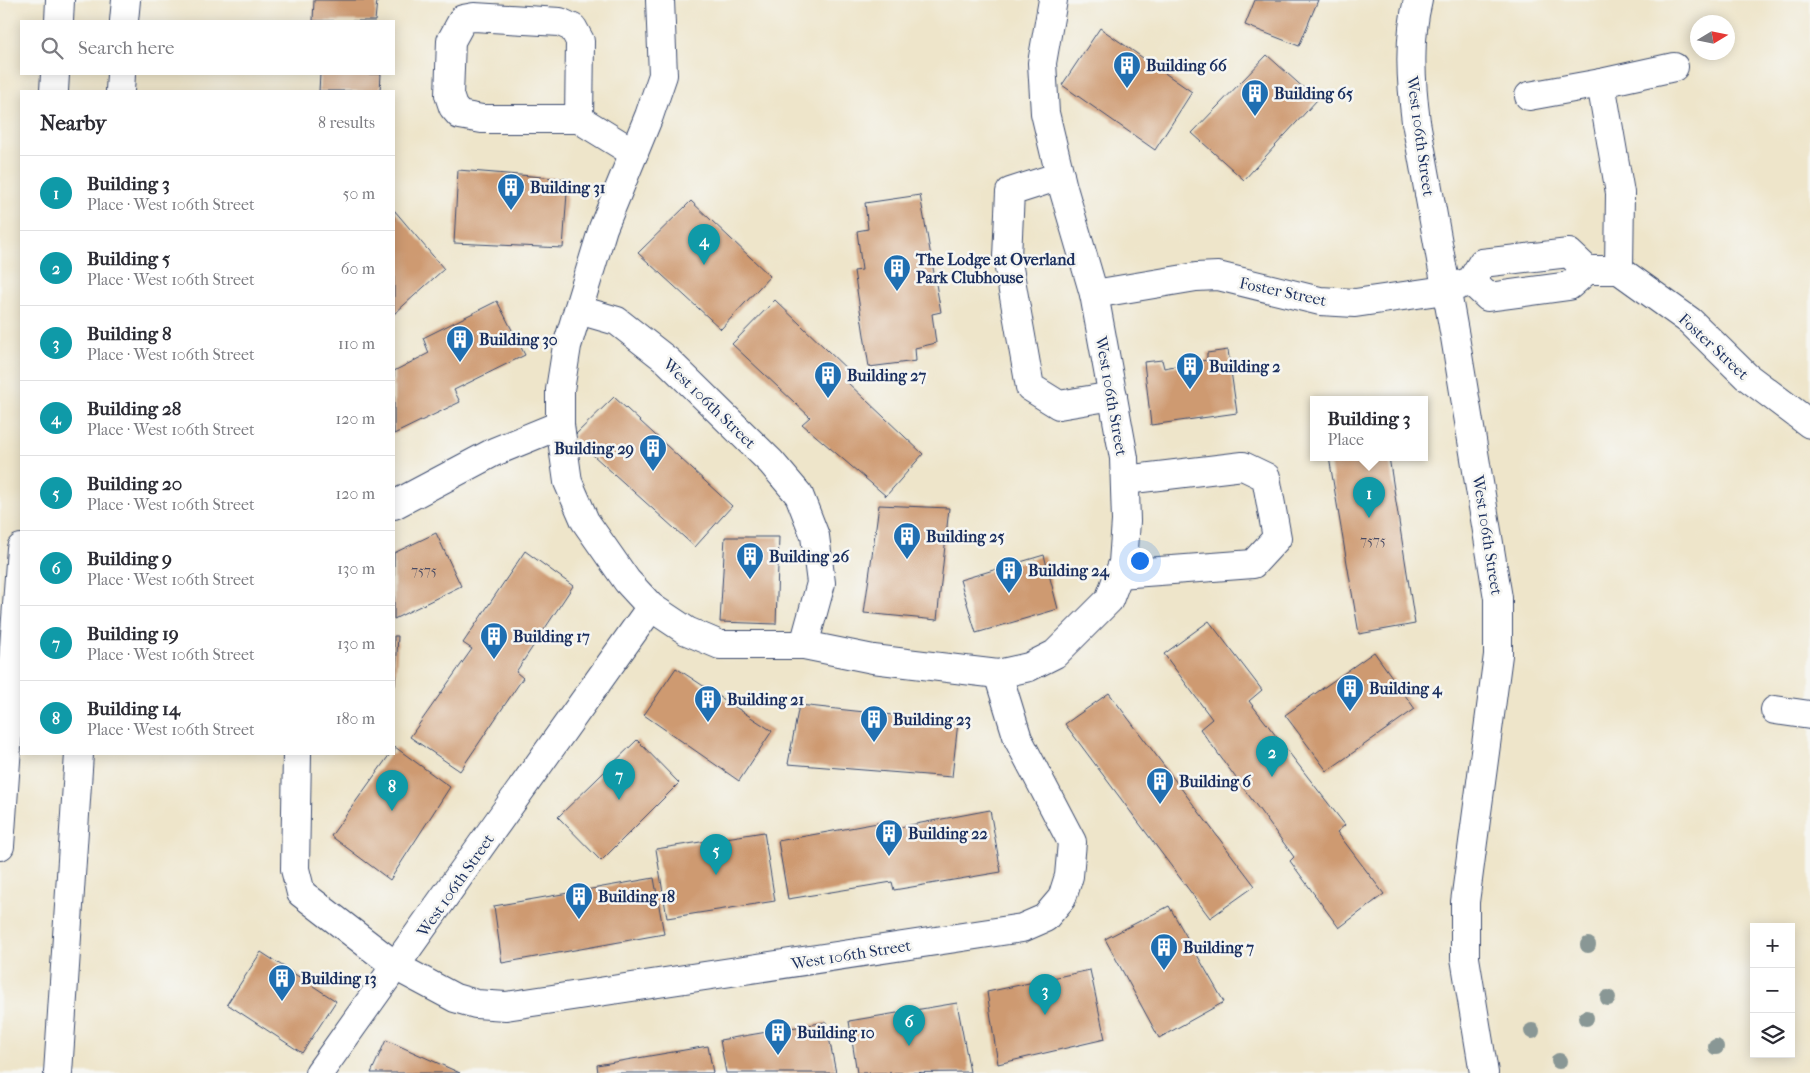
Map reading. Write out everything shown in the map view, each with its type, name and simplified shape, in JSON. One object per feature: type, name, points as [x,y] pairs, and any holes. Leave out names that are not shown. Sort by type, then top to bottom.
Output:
[{"type":"main road","points":[[59,20],[60,0]]},
{"type":"main road","points":[[124,20],[126,0]]},
{"type":"main road","name":"West 106th Street","points":[[660,0],[663,75],[603,228],[567,346],[560,390],[560,425],[568,482],[585,521],[627,581],[651,607],[687,631],[720,645],[804,645],[873,659],[998,674],[1029,667],[1055,654],[1109,600],[1123,563],[1126,521],[1124,458],[1094,294],[1060,176],[1045,113],[1042,63],[1053,0]]},
{"type":"main road","name":"West 106th Street","points":[[1418,0],[1411,47],[1412,91],[1445,290],[1487,523],[1498,598],[1498,655],[1465,902],[1465,958],[1484,1073]]},
{"type":"main road","points":[[579,119],[580,42],[573,28],[560,22],[474,17],[463,19],[451,41],[450,95],[453,107],[460,115],[482,119],[579,119],[634,153]]},
{"type":"main road","points":[[1529,96],[1674,67]]},
{"type":"main road","points":[[54,90],[55,75]]},
{"type":"main road","points":[[120,90],[121,75]]},
{"type":"main road","points":[[1601,83],[1620,193],[1619,270]]},
{"type":"main road","points":[[1060,176],[1010,192],[1007,257],[1030,387],[1058,406],[1113,396]]},
{"type":"main road","name":"Foster Street","points":[[1094,294],[1196,277],[1218,276],[1320,301],[1355,303],[1445,290],[1471,281],[1488,297],[1570,286],[1587,270],[1619,270],[1690,321],[1746,376],[1810,424]]},
{"type":"main road","name":"West 106th Street","points":[[579,310],[617,321],[647,343],[771,462],[799,495],[815,536],[821,583],[804,645]]},
{"type":"main road","points":[[395,504],[494,452],[560,425]]},
{"type":"main road","points":[[1119,574],[1253,564],[1277,538],[1266,477],[1243,466],[1124,480]]},
{"type":"main road","points":[[0,648],[20,536]]},
{"type":"main road","points":[[0,846],[20,562]]},
{"type":"main road","name":"West 106th Street","points":[[396,967],[651,607]]},
{"type":"main road","name":"West 106th Street","points":[[297,755],[295,869],[301,893],[396,967],[455,998],[476,1004],[506,1006],[1022,928],[1045,918],[1062,898],[1069,876],[1072,842],[1018,739],[998,674]]},
{"type":"main road","points":[[1776,710],[1810,715]]},
{"type":"main road","points":[[58,1073],[78,755]]},
{"type":"main road","points":[[319,1073],[396,967]]},
{"type":"building","points":[[314,0],[377,0],[375,20],[313,20]]},
{"type":"building","points":[[1255,0],[1318,0],[1299,46],[1245,25]]},
{"type":"building","name":"Building 66","points":[[1100,28],[1192,92],[1155,150],[1062,85]]},
{"type":"building","name":"Building 65","points":[[1267,55],[1317,100],[1244,180],[1192,133]]},
{"type":"building","points":[[320,75],[381,75],[380,90],[319,90]]},
{"type":"building","name":"Building 31","points":[[458,170],[568,179],[563,248],[454,243]]},
{"type":"building","name":"The Lodge at Overland Park Clubhouse","points":[[920,195],[941,312],[932,314],[936,343],[915,348],[916,361],[869,367],[854,271],[862,270],[857,231],[868,229],[865,203]]},
{"type":"building","points":[[691,201],[770,276],[721,329],[638,253]]},
{"type":"building","points":[[395,211],[444,269],[395,313]]},
{"type":"building","name":"Building 27","points":[[775,300],[853,375],[847,382],[923,454],[886,496],[802,424],[810,417],[732,344]]},
{"type":"building","name":"Building 30","points":[[497,301],[525,355],[454,390],[460,402],[395,434],[395,370],[429,353],[423,338]]},
{"type":"building","name":"Building 2","points":[[1228,350],[1237,413],[1151,425],[1144,362],[1162,360],[1164,368],[1207,360],[1207,353]]},
{"type":"building","name":"Building 29","points":[[614,397],[732,506],[695,547],[573,437]]},
{"type":"building","points":[[1330,461],[1390,461],[1415,624],[1359,634]]},
{"type":"building","name":"Building 25","points":[[879,505],[949,508],[937,620],[864,613]]},
{"type":"building","points":[[436,533],[461,586],[395,619],[395,553]]},
{"type":"building","name":"Building 26","points":[[725,537],[779,537],[776,624],[720,622]]},
{"type":"building","name":"Building 17","points":[[525,551],[573,586],[516,672],[523,678],[460,771],[410,737],[472,649],[463,643]]},
{"type":"building","name":"Building 24","points":[[1044,555],[1058,609],[976,633],[960,580]]},
{"type":"building","points":[[1209,621],[1262,690],[1249,701],[1345,825],[1337,832],[1384,894],[1339,928],[1290,861],[1294,857],[1200,729],[1212,719],[1164,654]]},
{"type":"building","points":[[395,636],[398,636],[395,686]]},
{"type":"building","name":"Building 4","points":[[1374,652],[1415,709],[1327,771],[1285,715]]},
{"type":"building","name":"Building 21","points":[[676,668],[772,731],[739,781],[644,715]]},
{"type":"building","name":"Building 6","points":[[1109,693],[1255,886],[1210,918],[1065,724]]},
{"type":"building","name":"Building 23","points":[[799,705],[958,722],[952,777],[788,764]]},
{"type":"building","points":[[637,740],[679,783],[601,861],[558,817]]},
{"type":"building","points":[[395,747],[450,787],[390,880],[331,836],[389,755],[395,755]]},
{"type":"building","name":"Building 22","points":[[990,810],[1001,872],[894,890],[892,882],[788,899],[778,841],[883,822],[884,830]]},
{"type":"building","points":[[764,832],[775,901],[667,918],[656,849]]},
{"type":"building","name":"Building 18","points":[[654,878],[664,934],[502,963],[494,906]]},
{"type":"building","name":"Building 7","points":[[1169,906],[1224,1002],[1159,1038],[1105,939]]},
{"type":"building","name":"Building 13","points":[[261,952],[336,1001],[302,1053],[227,1004]]},
{"type":"building","points":[[1090,970],[1105,1039],[998,1064],[987,992]]},
{"type":"building","points":[[957,1003],[970,1072],[857,1073],[849,1021]]},
{"type":"building","name":"Building 10","points":[[826,1022],[836,1073],[726,1073],[720,1040]]},
{"type":"building","points":[[386,1040],[460,1073],[371,1073]]},
{"type":"building","points":[[708,1046],[713,1073],[598,1073],[597,1065]]},
{"type":"place","name":"Building 66","points":[[1127,89]]},
{"type":"place","name":"Building 65","points":[[1255,117]]},
{"type":"place","name":"Building 31","points":[[511,211]]},
{"type":"place","name":"Building 28","points":[[704,265]]},
{"type":"place","name":"The Lodge at Overland Park Clubhouse","points":[[897,292]]},
{"type":"place","name":"Building 30","points":[[460,363]]},
{"type":"place","name":"Building 2","points":[[1190,390]]},
{"type":"place","name":"Building 27","points":[[828,399]]},
{"type":"place","name":"Building 29","points":[[653,472]]},
{"type":"place","name":"Building 3","points":[[1369,518]]},
{"type":"place","name":"Building 25","points":[[907,560]]},
{"type":"place","name":"Building 26","points":[[750,580]]},
{"type":"place","name":"Building 24","points":[[1009,594]]},
{"type":"place","name":"Building 17","points":[[494,660]]},
{"type":"place","name":"Building 4","points":[[1350,712]]},
{"type":"place","name":"Building 21","points":[[708,723]]},
{"type":"place","name":"Building 23","points":[[874,743]]},
{"type":"place","name":"Building 5","points":[[1272,777]]},
{"type":"place","name":"Building 19","points":[[619,800]]},
{"type":"place","name":"Building 6","points":[[1160,805]]},
{"type":"place","name":"Building 14","points":[[392,811]]},
{"type":"place","name":"Building 22","points":[[889,857]]},
{"type":"place","name":"Building 20","points":[[716,875]]},
{"type":"place","name":"Building 18","points":[[579,920]]},
{"type":"place","name":"Building 7","points":[[1164,971]]},
{"type":"place","name":"Building 13","points":[[282,1002]]},
{"type":"place","name":"Building 8","points":[[1045,1015]]},
{"type":"place","name":"Building 9","points":[[909,1046]]},
{"type":"place","name":"Building 10","points":[[778,1056]]}]
